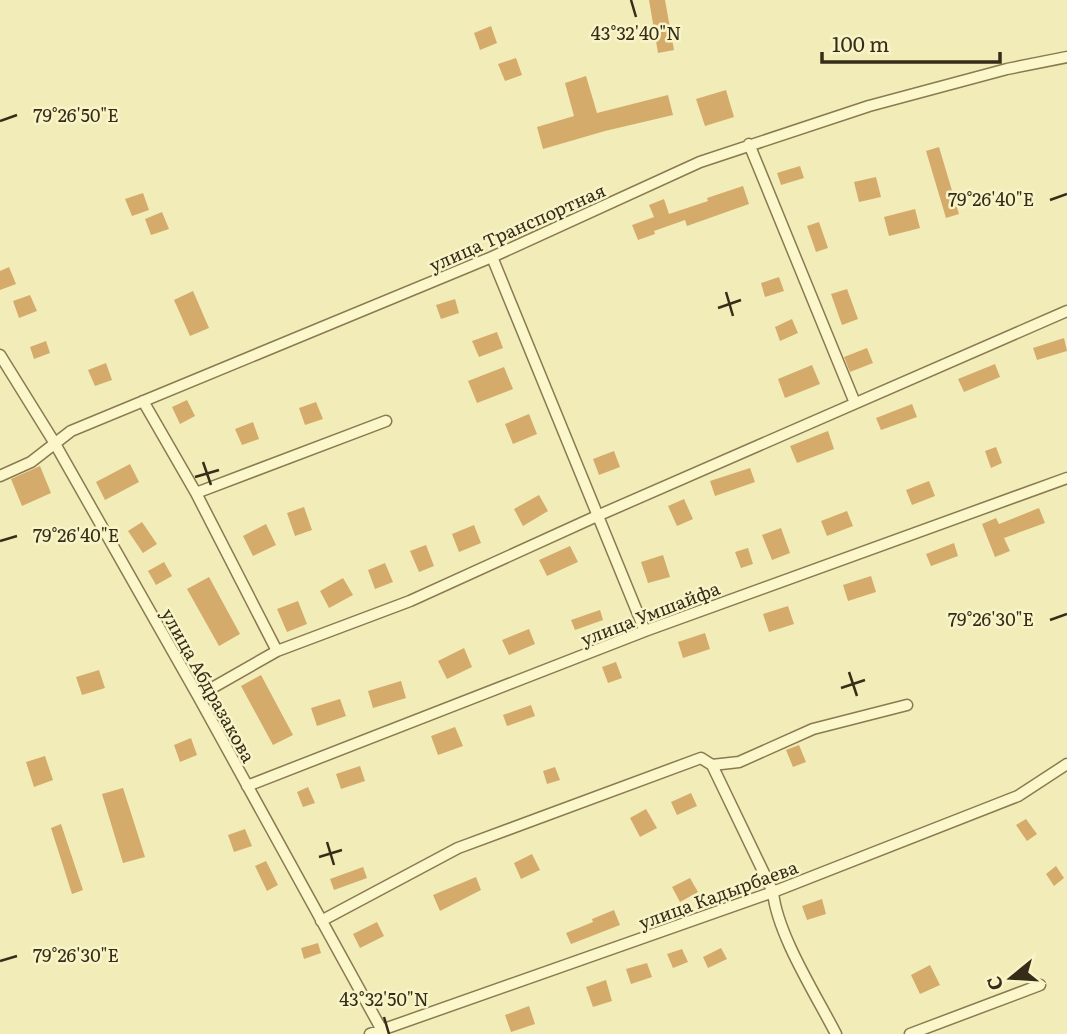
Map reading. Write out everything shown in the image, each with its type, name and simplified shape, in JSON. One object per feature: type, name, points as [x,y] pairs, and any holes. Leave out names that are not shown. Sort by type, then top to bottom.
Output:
[{"type":"street","name":"улица Транспортная","points":[[0,476],[31,462],[71,431],[492,257],[700,162],[869,106],[1007,69],[1067,57]]},
{"type":"street","points":[[749,144],[855,404]]},
{"type":"street","points":[[492,257],[645,631]]},
{"type":"street","points":[[198,696],[277,651],[410,601],[597,516],[1067,312]]},
{"type":"street","name":"улица Абдразакова","points":[[0,355],[54,442],[198,696],[383,1032]]},
{"type":"street","points":[[143,401],[196,493],[277,651]]},
{"type":"street","points":[[196,493],[386,421]]},
{"type":"street","name":"улица Умшайфа","points":[[247,786],[645,631],[1067,478]]},
{"type":"street","points":[[712,765],[739,762],[813,729],[907,705]]},
{"type":"street","points":[[321,921],[458,848],[701,758],[712,765],[773,892],[775,908],[836,1034]]},
{"type":"street","name":"улица Кадырбаева","points":[[370,1034],[383,1032],[773,892],[1018,796],[1067,764]]},
{"type":"street","points":[[911,1034],[1040,985]]},
{"type":"building","points":[[649,0],[665,0],[674,50],[658,53]]},
{"type":"building","points":[[491,26],[497,43],[480,50],[474,33]]},
{"type":"building","points":[[516,58],[522,75],[505,81],[498,64]]},
{"type":"building","points":[[586,76],[597,113],[668,95],[673,115],[543,149],[537,127],[574,116],[565,83]]},
{"type":"building","points":[[726,90],[734,117],[705,126],[696,99]]},
{"type":"building","points":[[939,147],[959,214],[946,218],[926,151]]},
{"type":"building","points":[[800,166],[804,178],[781,185],[777,173]]},
{"type":"building","points":[[876,177],[881,197],[859,202],[854,182]]},
{"type":"building","points":[[743,186],[749,204],[687,226],[685,220],[638,240],[632,225],[654,217],[649,205],[664,199],[669,214]]},
{"type":"building","points":[[143,193],[149,210],[132,216],[125,199]]},
{"type":"building","points":[[915,209],[920,228],[889,236],[884,217]]},
{"type":"building","points":[[162,212],[169,229],[151,235],[145,219]]},
{"type":"building","points":[[819,222],[828,248],[816,252],[807,226]]},
{"type":"building","points":[[9,267],[16,284],[0,290],[0,271]]},
{"type":"building","points":[[779,277],[784,291],[765,297],[761,283]]},
{"type":"building","points":[[847,289],[858,319],[842,325],[831,294]]},
{"type":"building","points":[[193,291],[209,328],[190,336],[174,300]]},
{"type":"building","points":[[30,295],[37,311],[19,318],[13,301]]},
{"type":"building","points":[[455,299],[459,313],[441,319],[436,305]]},
{"type":"building","points":[[792,319],[798,333],[780,341],[775,327]]},
{"type":"building","points":[[497,332],[503,348],[479,357],[472,341]]},
{"type":"building","points":[[1064,338],[1067,351],[1037,360],[1033,348]]},
{"type":"building","points":[[46,341],[50,353],[34,359],[30,347]]},
{"type":"building","points":[[867,348],[873,363],[850,372],[844,357]]},
{"type":"building","points":[[106,363],[112,380],[95,386],[88,370]]},
{"type":"building","points":[[995,364],[1000,377],[964,392],[958,379]]},
{"type":"building","points":[[812,365],[820,384],[785,398],[778,379]]},
{"type":"building","points":[[504,367],[513,389],[477,403],[468,381]]},
{"type":"building","points":[[187,400],[195,416],[180,424],[172,407]]},
{"type":"building","points":[[316,402],[323,419],[305,425],[299,408]]},
{"type":"building","points":[[912,404],[917,417],[881,430],[876,418]]},
{"type":"building","points":[[529,414],[537,434],[513,444],[505,424]]},
{"type":"building","points":[[253,422],[259,439],[242,445],[235,429]]},
{"type":"building","points":[[828,431],[834,449],[797,463],[790,446]]},
{"type":"building","points":[[996,447],[1002,463],[991,468],[985,451]]},
{"type":"building","points":[[614,451],[620,467],[599,475],[593,459]]},
{"type":"building","points":[[130,464],[139,482],[105,500],[96,482]]},
{"type":"building","points":[[40,466],[51,493],[22,506],[11,479]]},
{"type":"building","points":[[750,468],[755,482],[715,496],[710,481]]},
{"type":"building","points":[[929,481],[935,496],[912,505],[906,490]]},
{"type":"building","points":[[539,495],[548,511],[523,526],[514,509]]},
{"type":"building","points":[[684,499],[693,519],[677,526],[668,506]]},
{"type":"building","points":[[304,507],[312,530],[295,536],[287,513]]},
{"type":"building","points":[[1039,508],[1045,523],[1004,538],[1010,551],[995,557],[982,524],[996,518],[999,524]]},
{"type":"building","points":[[847,511],[853,526],[827,536],[821,521]]},
{"type":"building","points":[[142,522],[157,544],[143,553],[128,531]]},
{"type":"building","points":[[266,524],[276,545],[253,556],[243,536]]},
{"type":"building","points":[[474,525],[481,543],[459,552],[452,534]]},
{"type":"building","points":[[781,528],[790,553],[772,560],[762,535]]},
{"type":"building","points":[[954,543],[958,556],[931,566],[926,554]]},
{"type":"building","points":[[426,545],[434,566],[419,572],[410,551]]},
{"type":"building","points":[[570,546],[578,562],[547,576],[539,560]]},
{"type":"building","points":[[748,548],[753,564],[741,568],[735,552]]},
{"type":"building","points":[[663,555],[670,577],[648,583],[641,562]]},
{"type":"building","points":[[164,562],[172,576],[156,585],[148,571]]},
{"type":"building","points":[[385,563],[393,582],[375,589],[368,570]]},
{"type":"building","points":[[871,576],[876,592],[848,601],[843,585]]},
{"type":"building","points":[[209,577],[240,634],[219,646],[187,589]]},
{"type":"building","points":[[343,578],[353,595],[329,608],[320,591]]},
{"type":"building","points":[[298,601],[307,624],[287,632],[277,609]]},
{"type":"building","points":[[788,606],[794,624],[769,632],[763,614]]},
{"type":"building","points":[[600,610],[603,620],[575,630],[571,620]]},
{"type":"building","points":[[529,629],[535,644],[509,655],[502,640]]},
{"type":"building","points":[[705,633],[710,649],[683,658],[678,642]]},
{"type":"building","points":[[464,648],[472,667],[447,679],[438,661]]},
{"type":"building","points":[[616,662],[622,678],[608,683],[602,667]]},
{"type":"building","points":[[99,670],[105,688],[82,695],[76,677]]},
{"type":"building","points":[[261,675],[293,735],[273,745],[241,686]]},
{"type":"building","points":[[401,681],[406,698],[373,708],[368,691]]},
{"type":"building","points":[[340,699],[346,716],[317,726],[311,708]]},
{"type":"building","points":[[531,705],[535,716],[507,726],[503,715]]},
{"type":"building","points":[[455,727],[463,746],[438,755],[431,736]]},
{"type":"building","points":[[191,738],[197,755],[180,762],[174,745]]},
{"type":"building","points":[[799,745],[806,762],[793,767],[786,750]]},
{"type":"building","points":[[45,756],[53,780],[34,787],[26,762]]},
{"type":"building","points":[[360,766],[365,781],[341,789],[336,774]]},
{"type":"building","points":[[555,767],[560,780],[547,784],[543,771]]},
{"type":"building","points":[[308,787],[315,803],[303,807],[297,792]]},
{"type":"building","points":[[123,788],[145,857],[123,863],[102,794]]},
{"type":"building","points":[[691,793],[697,806],[677,815],[671,802]]},
{"type":"building","points":[[646,809],[657,828],[640,837],[630,818]]},
{"type":"building","points":[[1026,819],[1037,834],[1027,841],[1016,825]]},
{"type":"building","points":[[61,824],[83,890],[72,894],[51,828]]},
{"type":"building","points":[[245,829],[252,846],[234,852],[228,835]]},
{"type":"building","points":[[532,854],[540,870],[521,879],[514,863]]},
{"type":"building","points":[[266,861],[278,885],[267,891],[255,866]]},
{"type":"building","points":[[1056,866],[1064,878],[1054,886],[1046,874]]},
{"type":"building","points":[[363,867],[367,878],[334,890],[330,879]]},
{"type":"building","points":[[476,877],[481,890],[440,911],[433,895]]},
{"type":"building","points":[[690,878],[698,892],[680,902],[672,887]]},
{"type":"building","points":[[822,899],[826,914],[807,920],[802,906]]},
{"type":"building","points":[[614,910],[620,925],[571,944],[566,933]]},
{"type":"building","points":[[377,922],[384,936],[360,948],[353,934]]},
{"type":"building","points":[[318,943],[321,953],[304,959],[301,948]]},
{"type":"building","points":[[721,948],[727,959],[708,968],[703,957]]},
{"type":"building","points":[[682,949],[688,962],[673,968],[667,954]]},
{"type":"building","points":[[647,963],[652,977],[631,984],[626,969]]},
{"type":"building","points":[[930,965],[940,985],[920,994],[911,975]]},
{"type":"building","points":[[606,980],[612,1001],[593,1007],[586,987]]},
{"type":"building","points":[[529,1006],[535,1024],[511,1032],[505,1015]]}]
